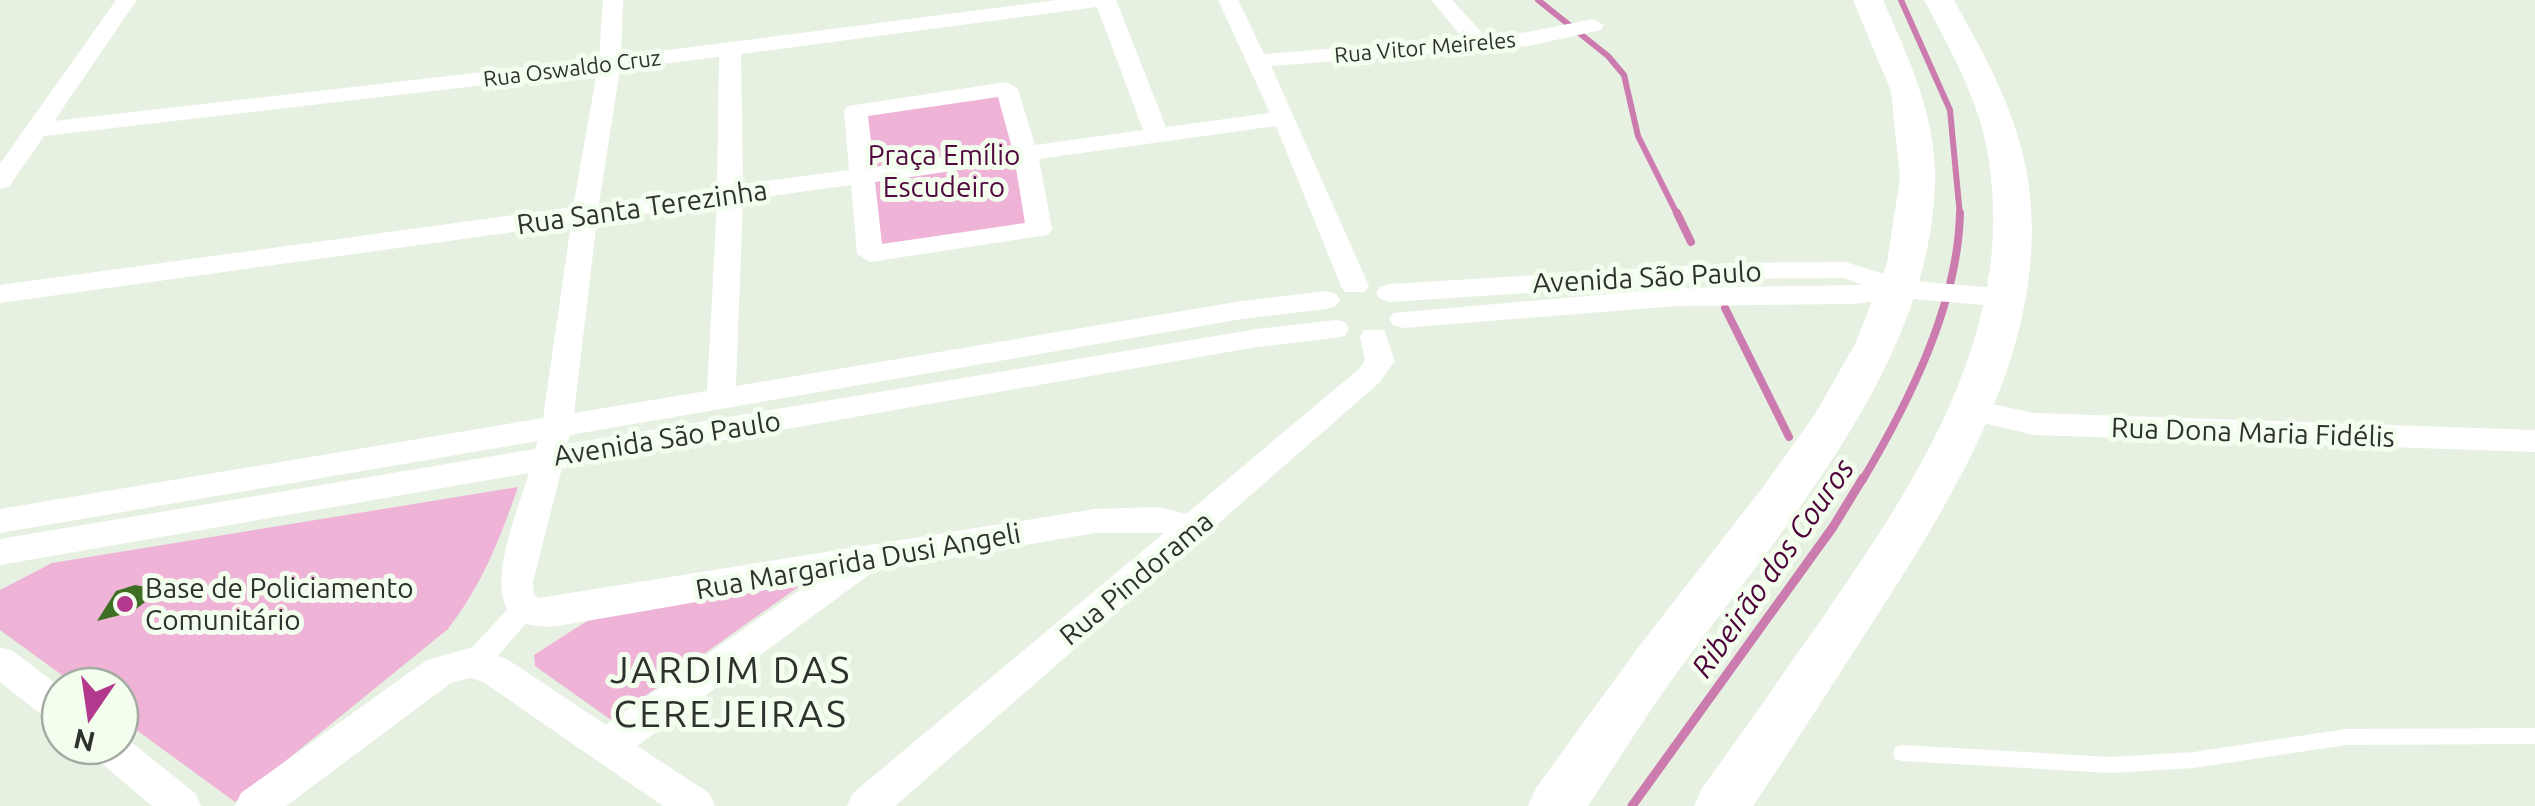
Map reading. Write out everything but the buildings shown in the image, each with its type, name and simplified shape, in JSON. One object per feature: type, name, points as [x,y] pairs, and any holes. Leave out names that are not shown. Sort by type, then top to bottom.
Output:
[{"type":"main road","points":[[1556,806],[1668,645],[1811,460],[1911,290],[1914,136],[1896,59],[1868,0]]},
{"type":"main road","points":[[1722,806],[1902,538],[1973,411],[1989,368],[1989,296],[2012,231],[2001,145],[1983,82],[1939,0]]},
{"type":"street","points":[[0,182],[127,0]]},
{"type":"street","points":[[474,663],[524,608],[516,596],[516,582],[557,426],[596,131],[610,64],[612,0]]},
{"type":"street","points":[[1106,0],[1157,135]]},
{"type":"street","name":"Rua Oswaldo Cruz","points":[[31,139],[1106,0]]},
{"type":"street","points":[[1228,0],[1284,118],[1354,286]]},
{"type":"street","points":[[1441,0],[1479,43]]},
{"type":"street","name":"Rua Vitor Meireles","points":[[1256,61],[1479,43],[1580,29]]},
{"type":"street","points":[[721,399],[730,196],[730,48]]},
{"type":"street","points":[[1007,89],[1026,154],[1039,229],[870,254],[862,176],[856,110],[1007,89]]},
{"type":"street","name":"Rua Santa Terezinha","points":[[0,294],[1284,118]]},
{"type":"street","points":[[0,162],[31,139]]},
{"type":"street","name":"Avenida São Paulo","points":[[1390,293],[1637,275],[1828,270],[1846,270],[1911,290]]},
{"type":"street","points":[[1354,286],[1390,293],[1404,310],[1388,328],[1360,337],[1330,314],[1338,291],[1354,286]]},
{"type":"street","name":"Avenida São Paulo","points":[[1388,328],[1677,297],[1854,295],[1911,290],[1989,296]]},
{"type":"street","name":"Avenida São Paulo","points":[[334,479],[550,457],[964,374],[1330,314]]},
{"type":"street","name":"Rua Pindorama","points":[[866,806],[1377,368],[1388,328]]},
{"type":"street","name":"Avenida São Paulo","points":[[4,547],[334,479],[557,426],[721,399],[964,374]]},
{"type":"street","name":"Rua Dona Maria Fidélis","points":[[1973,411],[2034,424],[2535,442]]},
{"type":"street","name":"Rua Margarida Dusi Angeli","points":[[524,608],[549,614],[1095,521],[1158,519],[1193,528]]},
{"type":"street","points":[[607,746],[868,560]]},
{"type":"street","points":[[802,606],[817,580],[817,569]]},
{"type":"street","points":[[0,662],[40,693]]},
{"type":"street","points":[[255,806],[440,671],[474,663],[494,670],[695,806]]},
{"type":"street","points":[[132,766],[181,806]]},
{"type":"lane","points":[[1902,753],[2111,764],[2194,760],[2346,736],[2535,736]]},
{"type":"green space","name":"Praça Emílio Escudeiro","points":[[1003,94],[1027,226],[879,251],[867,113]]},
{"type":"green space","points":[[518,487],[489,561],[448,629],[235,802],[140,733],[140,666],[50,666],[0,630],[0,590],[52,563]]},
{"type":"green space","points":[[801,585],[611,720],[535,666],[534,655],[601,612]]},
{"type":"waterway","points":[[1538,0],[1608,56],[1624,75],[1638,136],[1678,216]]},
{"type":"waterway","name":"Ribeirão dos Couros","points":[[1901,0],[1950,110],[1960,215]]},
{"type":"waterway","points":[[1677,213],[1691,242]]},
{"type":"waterway","name":"Ribeirão dos Couros","points":[[1862,481],[1928,353],[1950,283],[1960,215]]},
{"type":"waterway","points":[[1725,308],[1789,437]]},
{"type":"waterway","name":"Ribeirão dos Couros","points":[[1632,806],[1833,527],[1863,478]]},
{"type":"place","name":"Base de Policiamento Comunitário","points":[[125,604]]},
{"type":"district","name":"JARDIM DAS CEREJEIRAS","points":[[731,692]]}]
